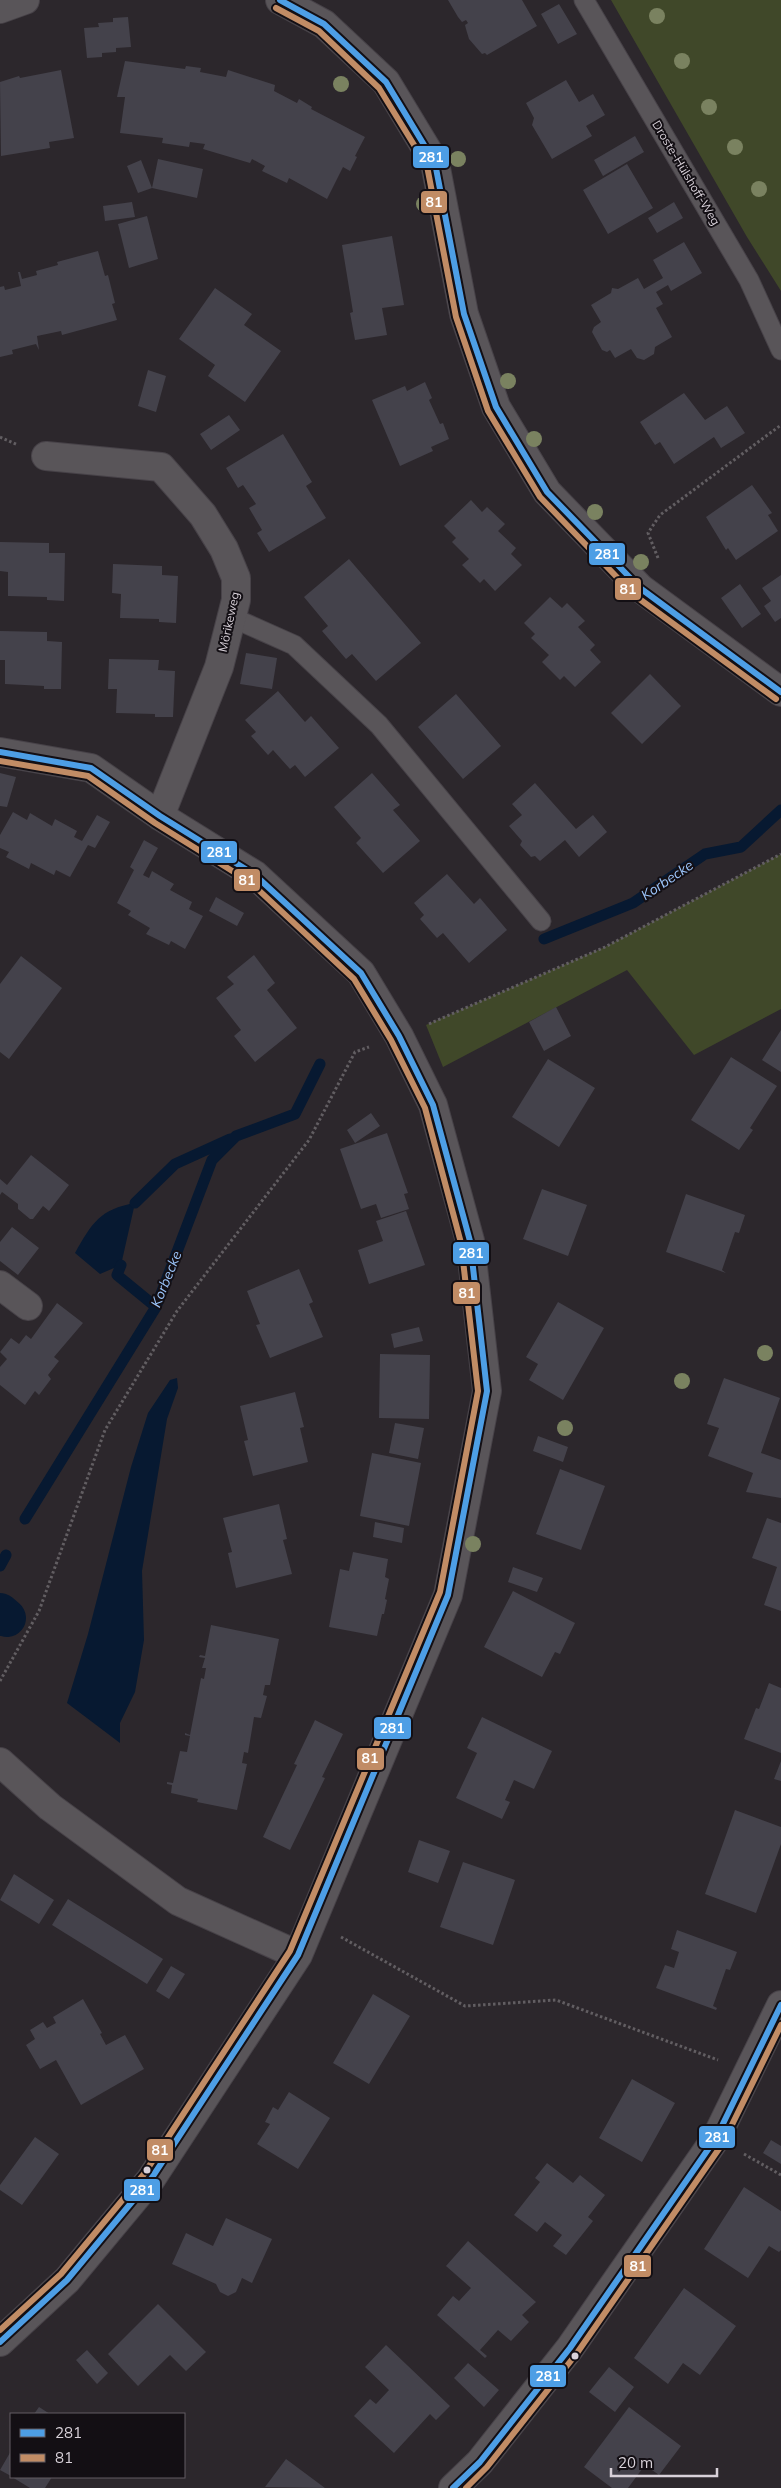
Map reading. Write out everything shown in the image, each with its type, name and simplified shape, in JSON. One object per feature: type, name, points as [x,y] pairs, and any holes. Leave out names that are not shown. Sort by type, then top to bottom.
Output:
[{"type":"street","points":[[0,9],[25,0]]},
{"type":"street","points":[[280,0],[324,24],[386,82],[435,163],[464,314],[496,407],[547,492],[640,588],[781,692]]},
{"type":"street","name":"Mörikeweg","points":[[46,456],[161,467],[203,515],[224,549],[236,578],[236,600],[219,667],[160,816]]},
{"type":"street","points":[[0,752],[91,768],[160,816],[255,875],[361,973],[399,1036],[433,1105],[470,1241],[487,1391],[448,1595],[298,1955],[151,2179],[67,2280],[0,2342]]},
{"type":"street","points":[[0,1285],[28,1306]]},
{"type":"street","points":[[0,1762],[50,1807],[178,1900],[298,1955]]},
{"type":"street","points":[[452,2488],[480,2462],[570,2348],[716,2138],[781,2005]]},
{"type":"lane","name":"Droste-Hülshoff-Weg","points":[[584,0],[749,280],[781,350]]},
{"type":"lane","points":[[231,617],[294,645],[379,725],[541,922]]},
{"type":"path","points":[[640,588],[666,579],[648,533],[660,515],[781,425]]},
{"type":"path","points":[[0,1681],[39,1611],[105,1430],[177,1311],[309,1140],[355,1052],[399,1036],[605,946],[781,854]]},
{"type":"path","points":[[312,1921],[465,2006],[556,2000],[750,2071]]},
{"type":"path","points":[[716,2138],[781,2175]]},
{"type":"green space","points":[[611,0],[781,0],[781,291],[747,237]]},
{"type":"green space","points":[[781,854],[781,1009],[694,1055],[627,970],[443,1067],[426,1025],[605,947]]},
{"type":"water","points":[[135,1203],[121,1265],[100,1274],[75,1253],[98,1219],[113,1209]]},
{"type":"water","points":[[177,1378],[178,1388],[167,1419],[142,1571],[144,1640],[135,1692],[120,1723],[120,1743],[67,1703],[88,1634],[131,1467],[148,1413],[170,1380]]},
{"type":"building","points":[[448,0],[522,0],[537,26],[487,55],[485,53],[482,54],[469,39],[465,25],[468,23],[466,20],[462,22]]},
{"type":"building","points":[[559,4],[577,34],[558,44],[541,14]]},
{"type":"building","points":[[128,17],[131,47],[116,48],[116,52],[102,53],[102,57],[87,58],[84,28],[99,27],[98,23],[113,22],[113,18]]},
{"type":"building","points":[[125,61],[185,69],[186,66],[201,68],[200,72],[226,77],[228,70],[275,85],[274,91],[297,103],[299,99],[312,107],[311,109],[365,137],[350,171],[343,167],[327,199],[289,178],[287,183],[262,171],[265,166],[252,159],[250,163],[203,149],[205,144],[190,142],[189,147],[162,143],[163,138],[120,133],[125,97],[117,97]]},
{"type":"building","points":[[61,70],[74,138],[49,142],[50,148],[1,156],[0,82],[19,76],[20,78]]},
{"type":"building","points":[[566,80],[579,102],[593,94],[605,115],[586,126],[592,136],[552,159],[532,125],[534,118],[526,103]]},
{"type":"building","points":[[635,136],[644,152],[603,176],[594,160]]},
{"type":"building","points":[[158,159],[203,169],[197,198],[152,188]]},
{"type":"building","points":[[141,160],[152,188],[138,193],[127,166]]},
{"type":"building","points":[[627,164],[653,208],[608,234],[583,190]]},
{"type":"building","points":[[132,202],[135,217],[105,221],[103,206]]},
{"type":"building","points":[[674,202],[683,218],[657,233],[648,218]]},
{"type":"building","points":[[147,216],[158,259],[129,268],[118,224]]},
{"type":"building","points":[[392,236],[404,305],[382,308],[387,335],[355,340],[350,313],[353,312],[342,245]]},
{"type":"building","points":[[684,242],[702,273],[671,291],[668,285],[656,292],[663,304],[656,308],[672,337],[655,347],[654,354],[644,360],[637,358],[631,349],[615,358],[610,350],[607,352],[602,350],[592,332],[594,327],[601,322],[591,305],[611,293],[612,288],[618,289],[638,278],[644,289],[663,278],[653,260]]},
{"type":"building","points":[[98,251],[105,276],[108,275],[115,303],[112,304],[117,320],[62,335],[61,331],[37,336],[39,350],[36,344],[12,350],[13,354],[0,357],[0,287],[4,286],[5,290],[21,286],[18,272],[20,272],[22,279],[37,275],[36,271],[58,265],[57,262]]},
{"type":"building","points":[[215,288],[252,314],[244,325],[281,351],[245,402],[208,376],[215,365],[179,339]]},
{"type":"building","points":[[148,370],[166,376],[156,412],[138,406]]},
{"type":"building","points":[[425,382],[432,398],[429,400],[440,424],[443,423],[449,439],[431,447],[433,451],[400,466],[372,400],[405,386],[407,391]]},
{"type":"building","points":[[684,393],[705,420],[727,406],[745,433],[721,448],[714,437],[674,464],[660,442],[655,445],[640,422]]},
{"type":"building","points":[[229,415],[240,430],[211,450],[200,434]]},
{"type":"building","points":[[283,434],[312,482],[306,486],[326,518],[269,552],[257,533],[262,530],[249,508],[256,504],[243,485],[238,488],[226,468]]},
{"type":"building","points":[[752,485],[772,513],[768,515],[778,531],[736,560],[728,548],[726,550],[706,517]]},
{"type":"building","points":[[471,500],[482,512],[487,507],[505,524],[498,531],[516,548],[511,554],[522,565],[495,591],[484,579],[480,583],[462,565],[469,559],[452,542],[456,538],[444,526]]},
{"type":"building","points":[[0,542],[49,543],[49,553],[65,553],[64,601],[47,600],[47,597],[8,596],[8,572],[0,571]]},
{"type":"building","points":[[349,559],[421,643],[376,681],[352,654],[346,659],[322,631],[328,626],[304,597]]},
{"type":"building","points":[[113,564],[162,566],[162,575],[178,576],[176,623],[159,622],[159,619],[120,618],[121,594],[112,593]]},
{"type":"building","points":[[781,575],[781,618],[775,622],[764,606],[771,601],[762,588]]},
{"type":"building","points":[[740,584],[761,614],[742,628],[721,598]]},
{"type":"building","points":[[550,597],[562,608],[567,603],[585,621],[578,627],[595,645],[590,650],[601,662],[575,687],[564,676],[560,680],[542,662],[549,655],[531,638],[535,634],[524,623]]},
{"type":"building","points":[[0,631],[47,632],[47,641],[62,642],[61,689],[44,689],[44,686],[5,684],[5,660],[0,660]]},
{"type":"building","points":[[246,653],[277,658],[272,689],[240,684]]},
{"type":"building","points":[[109,659],[159,660],[158,670],[175,671],[173,717],[155,717],[155,714],[116,713],[117,689],[108,689]]},
{"type":"building","points":[[650,674],[681,706],[642,744],[611,713]]},
{"type":"building","points":[[278,691],[305,722],[311,716],[339,748],[305,777],[295,765],[290,769],[273,750],[268,755],[251,736],[256,732],[245,720]]},
{"type":"building","points":[[456,694],[501,746],[463,779],[418,727]]},
{"type":"building","points":[[0,773],[16,777],[7,807],[0,806]]},
{"type":"building","points":[[372,773],[400,805],[393,810],[420,841],[383,873],[356,843],[361,838],[334,807]]},
{"type":"building","points":[[535,783],[576,829],[593,815],[607,832],[579,857],[565,840],[540,861],[535,856],[531,857],[520,845],[522,841],[509,826],[522,815],[512,804]]},
{"type":"building","points":[[13,812],[27,820],[30,813],[52,826],[55,819],[77,831],[74,837],[82,841],[97,815],[110,822],[95,848],[88,845],[70,877],[56,870],[54,875],[31,863],[29,869],[6,857],[9,852],[0,848],[0,835]]},
{"type":"building","points":[[144,840],[158,848],[143,875],[149,878],[152,871],[174,884],[170,890],[192,902],[189,909],[203,916],[185,949],[171,941],[169,945],[146,934],[150,928],[128,915],[131,911],[117,903],[134,870],[130,867]]},
{"type":"building","points":[[447,874],[474,904],[480,898],[507,930],[469,963],[443,933],[437,938],[420,919],[424,915],[414,903]]},
{"type":"building","points":[[216,897],[244,913],[237,926],[209,911]]},
{"type":"building","points":[[254,955],[275,983],[267,990],[297,1028],[255,1062],[234,1036],[241,1030],[216,998],[234,984],[227,977]]},
{"type":"building","points":[[21,956],[62,988],[9,1059],[0,1052],[0,984]]},
{"type":"building","points":[[556,1007],[571,1036],[544,1051],[529,1022]]},
{"type":"building","points":[[781,1030],[781,1072],[762,1060]]},
{"type":"building","points":[[731,1057],[777,1086],[750,1128],[753,1130],[739,1150],[691,1120]]},
{"type":"building","points":[[548,1059],[595,1088],[559,1147],[512,1117]]},
{"type":"building","points":[[371,1113],[380,1126],[355,1143],[347,1130]]},
{"type":"building","points":[[387,1133],[408,1193],[404,1194],[409,1209],[381,1218],[376,1204],[361,1209],[340,1149]]},
{"type":"building","points":[[31,1155],[69,1185],[49,1211],[43,1206],[33,1219],[30,1219],[18,1209],[18,1204],[2,1192],[0,1195],[0,1179],[7,1185]]},
{"type":"building","points":[[542,1189],[587,1205],[568,1256],[523,1239]]},
{"type":"building","points":[[686,1194],[745,1215],[739,1233],[735,1232],[722,1270],[726,1273],[666,1252]]},
{"type":"building","points":[[406,1211],[425,1265],[369,1284],[358,1250],[383,1241],[376,1221]]},
{"type":"building","points":[[12,1227],[39,1248],[18,1275],[0,1261],[0,1242]]},
{"type":"building","points":[[299,1269],[313,1302],[309,1304],[323,1337],[270,1358],[256,1325],[260,1324],[247,1291]]},
{"type":"building","points":[[558,1302],[604,1328],[563,1400],[529,1380],[538,1364],[526,1357]]},
{"type":"building","points":[[57,1303],[83,1323],[54,1357],[59,1361],[48,1375],[51,1379],[39,1395],[35,1391],[25,1405],[0,1385],[0,1367],[7,1359],[0,1352],[11,1338],[19,1344],[26,1335],[31,1339]]},
{"type":"building","points":[[419,1327],[423,1341],[394,1348],[391,1334]]},
{"type":"building","points":[[380,1354],[430,1355],[429,1419],[379,1418]]},
{"type":"building","points":[[724,1378],[780,1398],[761,1453],[781,1460],[781,1498],[746,1492],[753,1473],[708,1456],[719,1428],[707,1424]]},
{"type":"building","points":[[295,1392],[304,1427],[300,1428],[308,1462],[253,1476],[244,1441],[248,1440],[240,1406]]},
{"type":"building","points":[[395,1423],[424,1428],[418,1459],[389,1453]]},
{"type":"building","points":[[538,1436],[568,1447],[563,1462],[533,1451]]},
{"type":"building","points":[[372,1453],[421,1463],[409,1526],[360,1516]]},
{"type":"building","points":[[560,1469],[605,1486],[581,1550],[536,1534]]},
{"type":"building","points":[[279,1504],[287,1539],[283,1540],[292,1574],[236,1588],[228,1553],[232,1552],[223,1518]]},
{"type":"building","points":[[767,1518],[781,1523],[781,1611],[764,1605],[777,1567],[752,1558]]},
{"type":"building","points":[[375,1522],[404,1528],[402,1543],[373,1537]]},
{"type":"building","points":[[353,1552],[388,1559],[385,1577],[389,1579],[385,1599],[387,1600],[377,1636],[329,1627],[340,1569],[349,1571]]},
{"type":"building","points":[[513,1567],[543,1578],[537,1592],[508,1582]]},
{"type":"building","points":[[513,1591],[575,1623],[560,1654],[555,1652],[542,1677],[484,1647]]},
{"type":"building","points":[[211,1625],[279,1639],[270,1685],[265,1685],[263,1695],[267,1696],[261,1718],[254,1717],[248,1753],[244,1752],[242,1763],[247,1764],[237,1810],[197,1802],[198,1799],[171,1793],[172,1785],[167,1784],[167,1782],[173,1783],[180,1751],[187,1752],[190,1736],[185,1735],[185,1733],[190,1735],[201,1678],[204,1679],[206,1668],[202,1668],[205,1658],[199,1657],[200,1655],[205,1656]]},
{"type":"building","points":[[769,1683],[781,1688],[781,1753],[744,1739],[756,1708],[759,1709]]},
{"type":"building","points":[[482,1717],[552,1751],[534,1789],[514,1780],[505,1800],[510,1802],[502,1819],[456,1798],[477,1753],[467,1748]]},
{"type":"building","points":[[315,1720],[343,1734],[322,1777],[325,1778],[290,1850],[263,1837],[297,1765],[294,1764]]},
{"type":"building","points":[[781,1761],[781,1781],[774,1779]]},
{"type":"building","points":[[735,1810],[781,1827],[781,1844],[756,1913],[705,1894]]},
{"type":"building","points":[[419,1840],[450,1851],[438,1883],[408,1872]]},
{"type":"building","points":[[463,1862],[515,1880],[493,1945],[440,1927]]},
{"type":"building","points":[[14,1874],[54,1900],[39,1924],[0,1900]]},
{"type":"building","points":[[68,1899],[163,1959],[147,1984],[52,1925]]},
{"type":"building","points":[[677,1930],[737,1952],[730,1970],[726,1969],[713,2006],[717,2008],[716,2010],[656,1988],[665,1965],[674,1968],[679,1952],[671,1949]]},
{"type":"building","points":[[171,1966],[185,1974],[169,1999],[156,1991]]},
{"type":"building","points":[[373,1994],[410,2016],[369,2084],[333,2063]]},
{"type":"building","points":[[83,1999],[102,2033],[100,2034],[106,2045],[125,2035],[144,2069],[81,2105],[56,2060],[40,2069],[26,2045],[35,2039],[30,2030],[43,2022],[47,2028],[56,2023],[53,2017]]},
{"type":"building","points":[[632,2079],[675,2103],[642,2162],[599,2138]]},
{"type":"building","points":[[289,2092],[330,2118],[298,2169],[257,2144],[270,2124],[265,2122],[273,2107],[278,2110]]},
{"type":"building","points":[[35,2137],[59,2154],[22,2205],[0,2190],[0,2185]]},
{"type":"building","points":[[771,2140],[781,2146],[781,2164],[763,2153]]},
{"type":"building","points":[[547,2163],[573,2183],[580,2175],[605,2195],[588,2217],[593,2221],[566,2255],[553,2246],[562,2235],[545,2222],[537,2232],[514,2215],[540,2182],[535,2178]]},
{"type":"building","points":[[744,2187],[781,2211],[781,2250],[779,2252],[769,2246],[748,2278],[704,2249]]},
{"type":"building","points":[[226,2218],[272,2239],[252,2283],[242,2278],[236,2292],[228,2296],[220,2292],[216,2284],[172,2264],[186,2233],[213,2246]]},
{"type":"building","points":[[468,2241],[536,2302],[522,2315],[529,2322],[511,2341],[498,2330],[480,2350],[487,2356],[485,2358],[437,2315],[453,2296],[459,2301],[471,2288],[446,2266]]},
{"type":"building","points":[[684,2288],[736,2326],[700,2375],[683,2363],[668,2384],[634,2358]]},
{"type":"building","points":[[158,2304],[206,2352],[186,2371],[170,2355],[138,2386],[108,2354]]},
{"type":"building","points":[[386,2345],[450,2406],[436,2420],[430,2414],[394,2453],[354,2416],[370,2399],[376,2404],[389,2390],[365,2367]]},
{"type":"building","points":[[87,2350],[108,2373],[97,2384],[76,2360]]},
{"type":"building","points":[[468,2363],[499,2390],[484,2407],[454,2378]]},
{"type":"building","points":[[609,2367],[634,2387],[615,2412],[589,2392]]},
{"type":"building","points":[[39,2407],[48,2413],[35,2413]]},
{"type":"building","points":[[629,2407],[681,2446],[659,2475],[645,2465],[628,2488],[612,2488],[584,2467]]},
{"type":"building","points":[[10,2453],[10,2475],[0,2470]]},
{"type":"building","points":[[286,2459],[325,2488],[265,2487]]},
{"type":"building","points":[[14,2478],[51,2478],[45,2488],[30,2488]]},
{"type":"waterway","name":"Korbecke","points":[[544,939],[633,903],[705,854],[741,847],[781,810]]},
{"type":"waterway","name":"Korbecke","points":[[25,1519],[156,1307],[212,1160],[236,1136],[295,1114],[320,1064]]},
{"type":"waterway","points":[[135,1203],[175,1164],[230,1139]]},
{"type":"waterway","points":[[121,1265],[117,1275],[156,1307]]},
{"type":"waterway","name":"Korbecke","points":[[0,1566],[6,1555]]},
{"type":"waterway","points":[[0,1612],[7,1618]]},
{"type":"transit line","name":"281","points":[[280,0],[324,24],[386,82],[435,163],[464,314],[496,407],[547,492],[640,588],[781,692]]},
{"type":"transit line","name":"81","points":[[276,8],[319,31],[379,88],[427,166],[456,317],[488,411],[540,497],[634,595],[776,699]]},
{"type":"transit line","name":"281","points":[[0,752],[91,768],[160,816],[255,875],[361,973],[399,1036],[433,1105],[470,1241],[487,1391],[448,1595],[298,1955],[151,2179],[67,2280],[0,2342]]},
{"type":"transit line","name":"81","points":[[0,761],[88,776],[155,823],[250,882],[354,979],[391,1040],[425,1108],[461,1243],[478,1391],[440,1592],[290,1951],[144,2174],[61,2274],[0,2330]]},
{"type":"transit line","name":"281","points":[[453,2488],[480,2462],[570,2348],[716,2138],[781,2005]]},
{"type":"transit line","name":"81","points":[[466,2488],[487,2467],[577,2353],[723,2143],[781,2025]]}]
